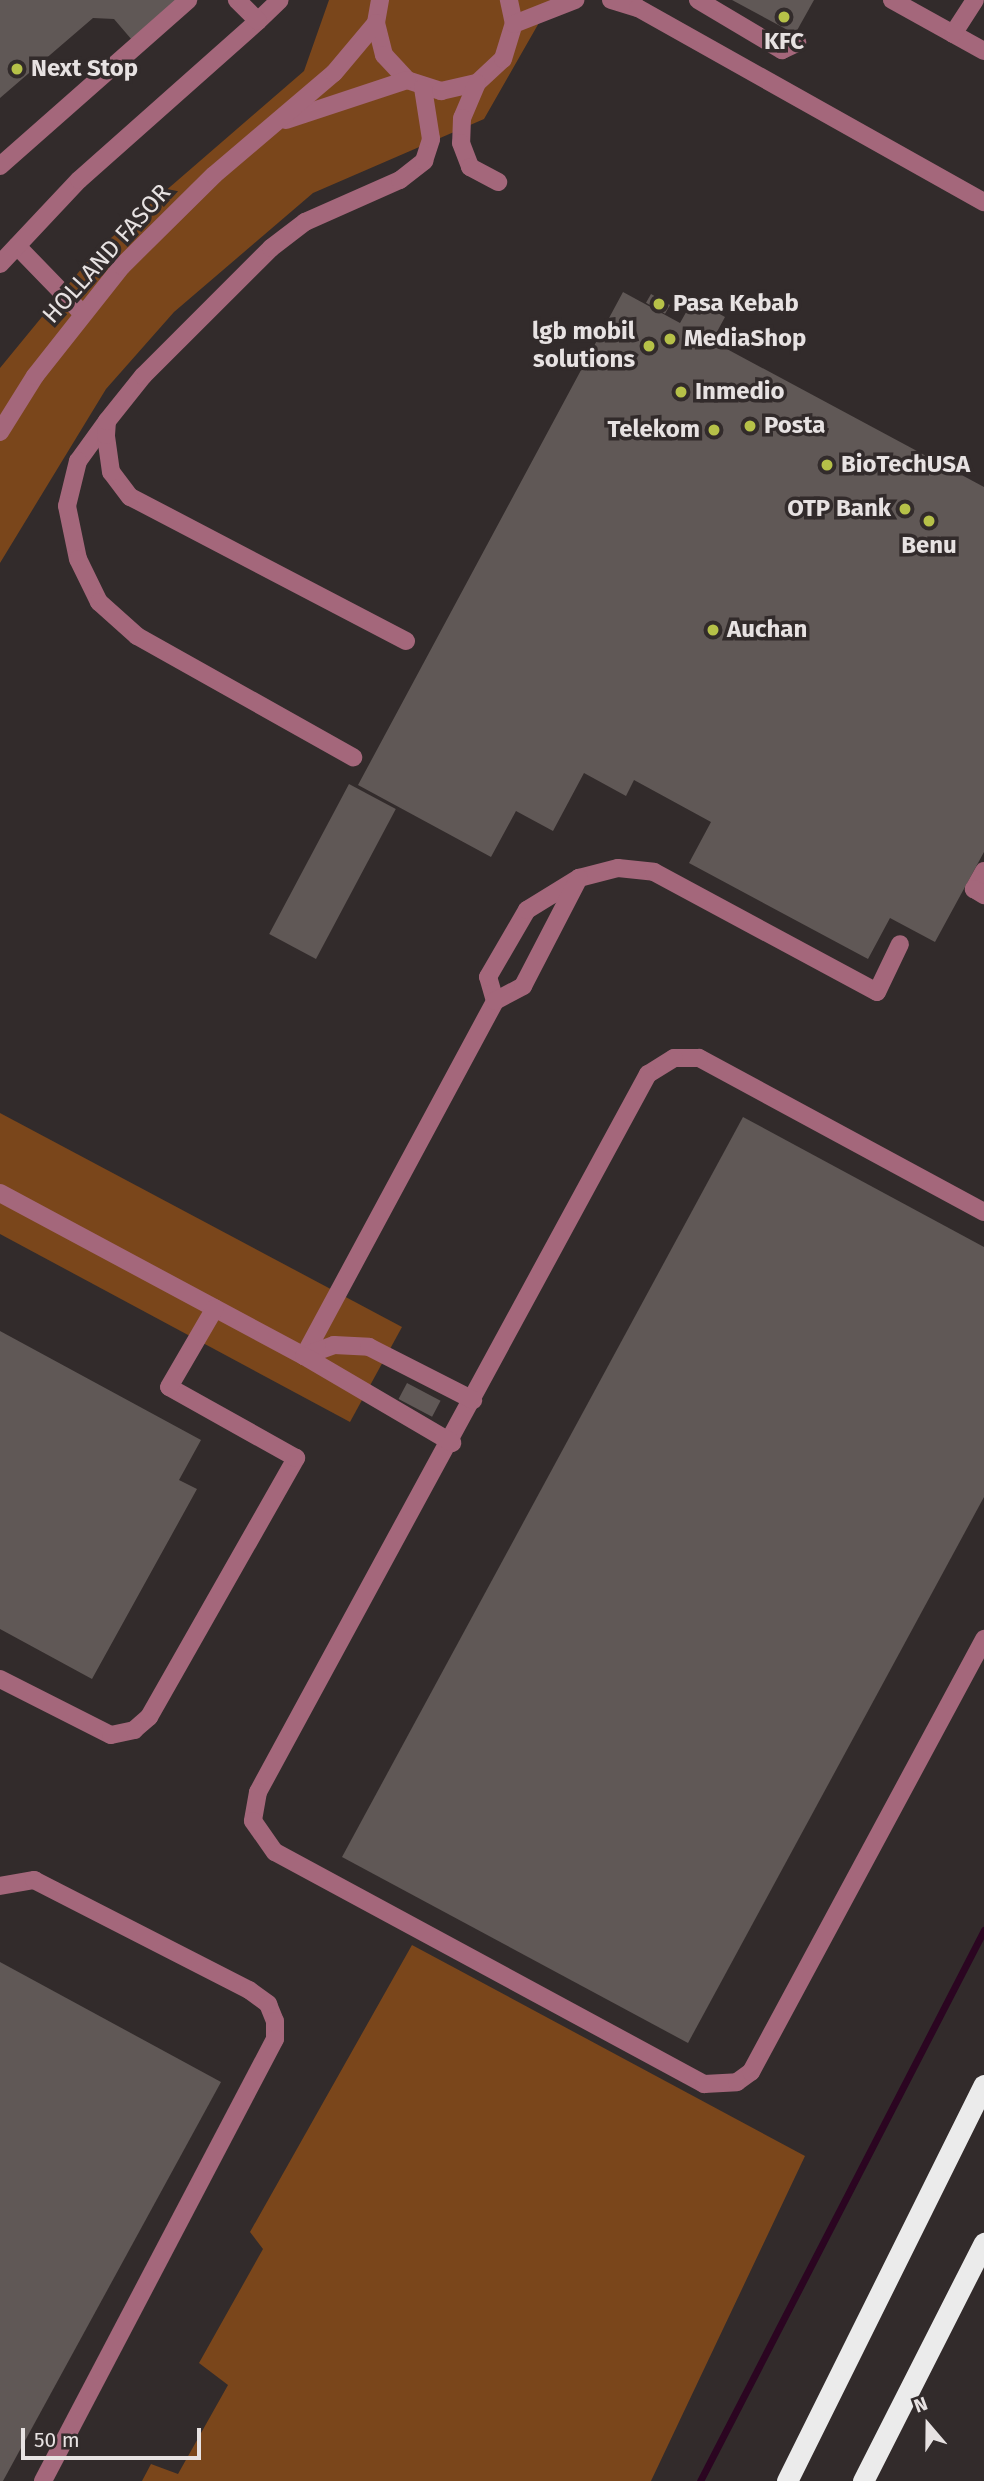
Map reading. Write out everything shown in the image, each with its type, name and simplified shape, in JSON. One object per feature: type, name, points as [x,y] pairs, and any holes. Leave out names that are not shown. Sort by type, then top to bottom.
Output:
[{"type":"highway","points":[[787,2481],[984,2085]]},
{"type":"highway","points":[[863,2481],[984,2243]]},
{"type":"street","points":[[0,166],[188,0]]},
{"type":"street","points":[[237,0],[258,21]]},
{"type":"street","points":[[0,264],[206,61],[281,0]]},
{"type":"street","points":[[353,757],[137,636],[99,602],[78,559],[67,506],[78,461],[107,421],[184,330],[271,248],[339,203],[418,168],[432,139],[415,84],[384,55],[376,23],[380,0]]},
{"type":"street","points":[[498,182],[470,167],[461,143],[462,118],[477,83],[503,59],[514,24],[509,0]]},
{"type":"street","points":[[514,24],[575,0]]},
{"type":"street","points":[[611,0],[636,4],[984,202]]},
{"type":"street","points":[[698,0],[782,50],[797,43]]},
{"type":"street","points":[[892,0],[984,51]]},
{"type":"street","points":[[953,34],[969,2]]},
{"type":"street","name":"HOLLAND FASOR","points":[[0,432],[82,313],[161,225],[334,73],[376,23]]},
{"type":"street","name":"HOLLAND FASOR","points":[[270,127],[415,84],[441,91],[477,83]]},
{"type":"street","points":[[17,246],[82,313]]},
{"type":"street","points":[[107,421],[111,472],[130,497],[406,640]]},
{"type":"street","points":[[495,1001],[488,977],[514,925],[544,897],[579,878],[618,868],[654,872],[877,992],[900,944]]},
{"type":"street","points":[[984,871],[974,889],[984,895]]},
{"type":"street","points":[[304,1356],[495,1001],[523,986],[579,878]]},
{"type":"street","points":[[984,1212],[699,1058],[674,1058],[648,1073],[452,1443],[258,1792],[257,1832],[275,1852],[705,2084],[737,2082],[751,2072],[984,1639]]},
{"type":"street","points":[[0,1193],[304,1356],[452,1443]]},
{"type":"street","points":[[0,1679],[111,1735],[134,1730],[149,1717],[296,1458],[169,1387],[215,1308]]},
{"type":"street","points":[[304,1356],[334,1345],[369,1347],[473,1400]]},
{"type":"street","points":[[0,1886],[34,1880],[249,1990],[268,2004],[275,2021],[275,2039],[43,2481]]},
{"type":"shaded area","points":[[329,0],[552,0],[484,119],[313,193],[174,312],[106,389],[0,563],[0,368],[96,251],[304,71]]},
{"type":"shaded area","points":[[0,1113],[402,1327],[350,1422],[0,1234]]},
{"type":"shaded area","points":[[412,1945],[805,2156],[651,2481],[142,2481],[151,2464],[178,2474],[228,2385],[199,2363],[263,2249],[250,2232]]},
{"type":"building","name":"Next Stop","points":[[0,0],[178,0],[132,40],[114,19],[93,18],[0,98]]},
{"type":"building","name":"KFC","points":[[732,0],[814,0],[795,34]]},
{"type":"building","name":"Auchan","points":[[623,292],[680,323],[693,300],[709,308],[725,317],[712,341],[984,487],[984,852],[935,942],[890,918],[868,959],[689,863],[711,822],[634,780],[626,796],[584,773],[553,831],[516,811],[491,857],[358,785]]},
{"type":"building","name":"Pasa Kebab","points":[[651,294],[670,305],[665,314],[646,303]]},
{"type":"building","points":[[349,784],[396,809],[316,959],[269,934]]},
{"type":"building","points":[[743,1117],[984,1247],[984,1497],[688,2043],[342,1857]]},
{"type":"building","points":[[0,1331],[201,1440],[179,1480],[197,1489],[92,1679],[0,1629]]},
{"type":"building","points":[[407,1383],[441,1401],[432,1417],[399,1399]]},
{"type":"building","points":[[0,1962],[221,2082],[3,2481],[0,2481]]},
{"type":"waterway","points":[[700,2481],[984,1930]]},
{"type":"place","name":"KFC","points":[[784,17]]},
{"type":"place","name":"Next Stop","points":[[17,69]]},
{"type":"place","name":"Pasa Kebab","points":[[659,304]]},
{"type":"place","name":"MediaShop","points":[[670,339]]},
{"type":"place","name":"lgb mobil solutions","points":[[649,346]]},
{"type":"place","name":"Inmedio","points":[[681,392]]},
{"type":"place","name":"Posta","points":[[750,426]]},
{"type":"place","name":"Telekom","points":[[714,430]]},
{"type":"place","name":"BioTechUSA","points":[[827,465]]},
{"type":"place","name":"OTP Bank","points":[[905,509]]},
{"type":"place","name":"Benu","points":[[929,521]]},
{"type":"place","name":"Auchan","points":[[713,630]]}]
